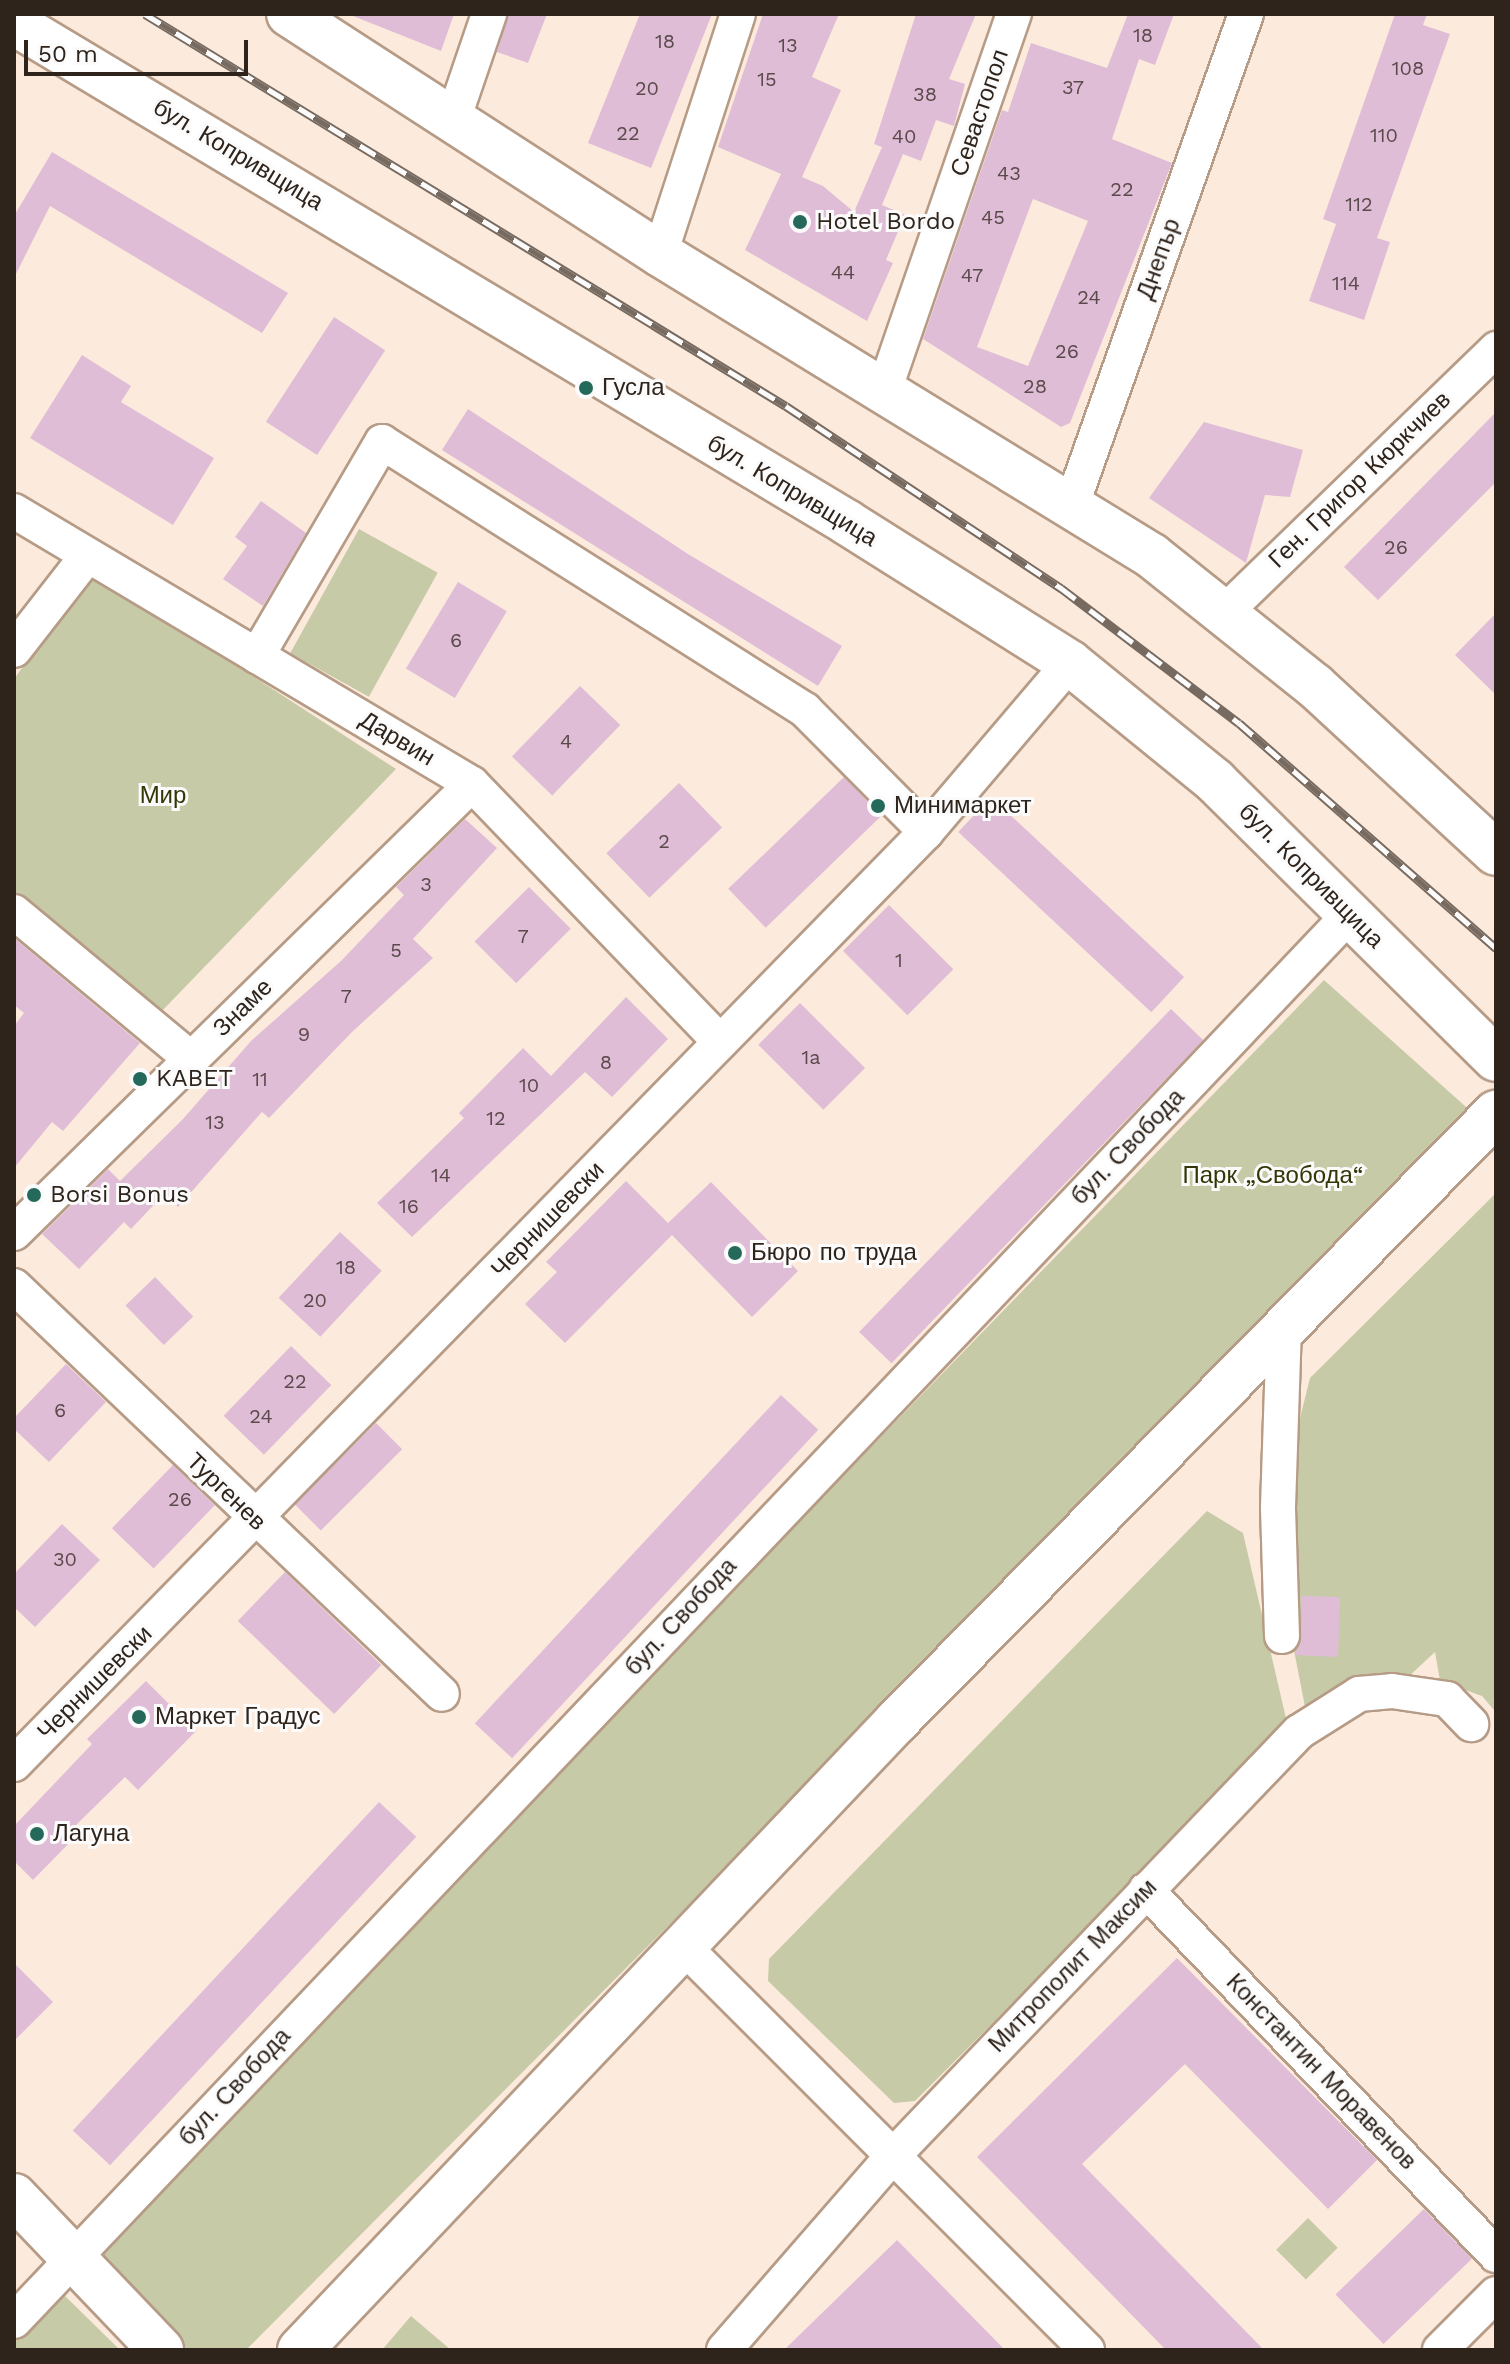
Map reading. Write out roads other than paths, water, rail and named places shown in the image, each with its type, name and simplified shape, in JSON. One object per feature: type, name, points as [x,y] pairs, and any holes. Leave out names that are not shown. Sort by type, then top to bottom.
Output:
[{"type":"main road","points":[[289,14],[883,394],[1072,504],[1225,612],[1315,686],[1496,853]]},
{"type":"main road","name":"бул. Копривщица","points":[[25,32],[848,523],[1070,663],[1215,781],[1496,1059]]},
{"type":"main road","points":[[300,2350],[682,1945],[1496,1113]]},
{"type":"main road","points":[[14,2196],[161,2350]]},
{"type":"street","points":[[453,120],[489,14]]},
{"type":"street","points":[[660,254],[738,14]]},
{"type":"street","name":"Севастопол","points":[[883,394],[1014,14]]},
{"type":"street","name":"Днепър","points":[[1072,504],[1246,14]]},
{"type":"street","name":"Ген. Григор Кюркчиев","points":[[1225,612],[1496,349]]},
{"type":"street","points":[[257,656],[382,442],[805,710],[926,832]]},
{"type":"street","name":"Дарвин","points":[[14,511],[472,784],[720,1042]]},
{"type":"street","points":[[14,650],[88,555]]},
{"type":"street","name":"Чернишевски","points":[[14,1764],[256,1521],[926,832],[1070,663]]},
{"type":"street","name":"Знаме","points":[[14,1233],[472,784]]},
{"type":"street","points":[[14,912],[191,1059]]},
{"type":"street","name":"бул. Свобода","points":[[14,2321],[1350,914]]},
{"type":"street","name":"Тургенев","points":[[14,1286],[256,1521],[442,1694]]},
{"type":"street","points":[[1282,1636],[1278,1507],[1284,1327]]},
{"type":"street","name":"Митрополит Максим","points":[[724,2350],[891,2158],[1299,1732],[1359,1694],[1392,1691],[1447,1699],[1471,1724]]},
{"type":"street","name":"Константин Моравенов","points":[[1146,1890],[1496,2255]]},
{"type":"street","points":[[682,1945],[891,2158],[1087,2350]]},
{"type":"street","points":[[1440,2350],[1496,2294]]},
{"type":"railway","points":[[145,14],[786,406],[1061,588],[1239,723],[1496,948]]},
{"type":"place","name":"Hotel Bordo","points":[[800,222]]},
{"type":"place","name":"Гусла","points":[[586,388]]},
{"type":"place","name":"Минимаркет","points":[[878,806]]},
{"type":"place","name":"KABET","points":[[140,1079]]},
{"type":"place","name":"Borsi Bonus","points":[[34,1195]]},
{"type":"place","name":"Бюро по труда","points":[[735,1253]]},
{"type":"place","name":"Маркет Градус","points":[[139,1717]]},
{"type":"place","name":"Лагуна","points":[[37,1834]]},
{"type":"park label","name":"Мир","points":[[163,796]]},
{"type":"park label","name":"Парк „Свобода“","points":[[1273,1176]]}]
